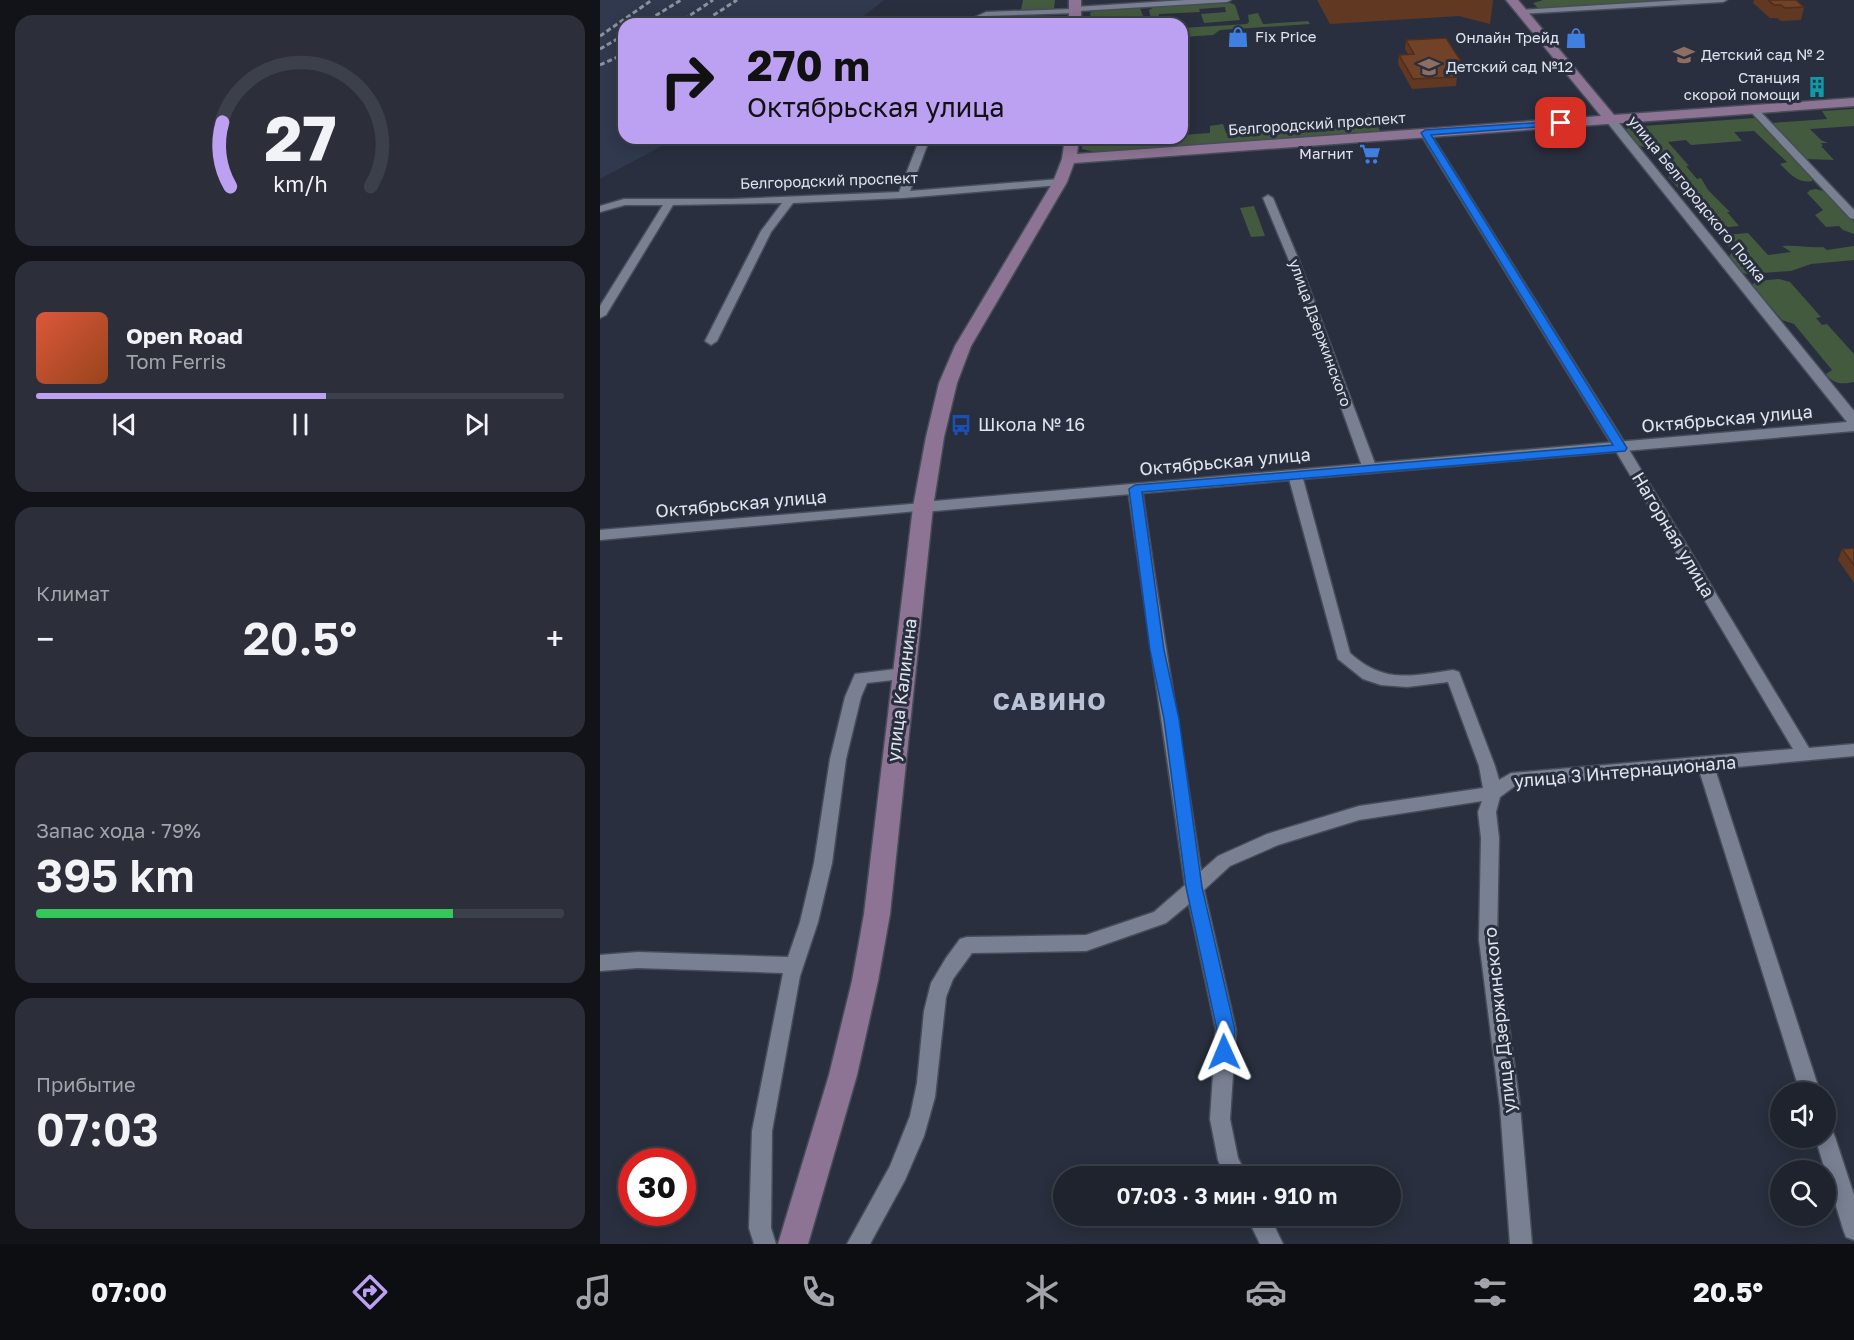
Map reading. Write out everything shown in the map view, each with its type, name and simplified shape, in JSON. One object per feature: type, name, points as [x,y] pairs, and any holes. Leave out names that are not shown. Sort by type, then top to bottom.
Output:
[{"type":"main road","name":"улица Белгородского Полка","points":[[1512,0],[1611,120]]},
{"type":"main road","name":"Белгородский проспект","points":[[1069,159],[1854,102]]},
{"type":"main road","name":"улица Калинина","points":[[793,1244],[843,1075],[865,981],[877,914],[923,507],[935,437],[948,383],[963,346],[1060,182],[1069,159],[1071,144]]},
{"type":"street","points":[[977,18],[986,14],[1075,7],[1227,0]]},
{"type":"street","points":[[1521,12],[1723,0]]},
{"type":"street","points":[[1754,110],[1854,216]]},
{"type":"street","name":"улица Белгородского Полка","points":[[1611,120],[1854,421]]},
{"type":"street","name":"Нагорная улица","points":[[1425,133],[1621,448],[1805,755]]},
{"type":"street","points":[[903,195],[923,144]]},
{"type":"street","name":"Белгородский проспект","points":[[600,209],[624,201],[790,201],[903,195],[1060,182]]},
{"type":"street","name":"улица Дзержинского","points":[[1268,198],[1293,258],[1370,469]]},
{"type":"street","points":[[711,341],[766,231],[790,201]]},
{"type":"street","points":[[600,315],[670,202]]},
{"type":"street","name":"Октябрьская улица","points":[[600,535],[1854,426]]},
{"type":"street","name":"улица Дзержинского","points":[[1295,475],[1343,655],[1357,671],[1381,682],[1453,676],[1487,766],[1492,794],[1487,812],[1490,838],[1488,940],[1510,1106],[1521,1244]]},
{"type":"street","points":[[1135,489],[1157,650],[1171,719],[1194,887],[1226,1030],[1220,1119],[1231,1166]]},
{"type":"street","points":[[765,1244],[760,1228],[762,1131],[795,965],[809,922],[823,863],[838,759],[853,697],[861,678],[904,674]]},
{"type":"street","name":"улица 3 Интернационала","points":[[858,1244],[907,1153],[928,1078],[931,1059],[932,1013],[941,981],[967,945],[1086,943],[1160,918],[1224,861],[1284,836],[1359,813],[1492,794],[1510,780],[1854,750]]},
{"type":"street","points":[[1705,764],[1807,1082]]},
{"type":"street","points":[[600,963],[638,960],[795,965]]},
{"type":"street","points":[[1828,1148],[1854,1229]]},
{"type":"street","points":[[1263,1226],[1272,1244]]},
{"type":"shaded area","points":[[600,0],[884,0],[862,18],[618,18],[618,144],[666,144],[600,179]]},
{"type":"green space","points":[[1023,0],[1055,0],[1054,10],[1021,10]]},
{"type":"green space","points":[[1543,0],[1695,0],[1539,9],[1533,3]]},
{"type":"green space","points":[[1231,3],[1235,5],[1240,20],[1204,23],[1201,14],[1226,12],[1225,7],[1199,9],[1200,12],[1159,14],[1159,18],[1151,18],[1149,10],[1154,7]]},
{"type":"green space","points":[[1140,8],[1144,18],[1091,18],[1090,13]]},
{"type":"green space","points":[[1258,13],[1263,24],[1308,21],[1310,24],[1220,30],[1213,35],[1188,37],[1188,28],[1247,24],[1248,15]]},
{"type":"green space","points":[[1854,109],[1854,126],[1810,129],[1821,140],[1828,143],[1821,143],[1823,146],[1821,146],[1834,160],[1805,159],[1772,123],[1827,119],[1822,111]]},
{"type":"green space","points":[[1367,113],[1374,116],[1380,131],[1095,152],[1082,149],[1082,144],[1188,144],[1188,135],[1210,133],[1210,126],[1223,124],[1226,133],[1371,122]]},
{"type":"green space","points":[[1755,118],[1813,178],[1812,181],[1802,181],[1790,174],[1780,164],[1787,162],[1754,131],[1734,132],[1742,141],[1691,145],[1686,140],[1668,142],[1697,179],[1701,178],[1708,190],[1730,212],[1727,212],[1739,226],[1720,228],[1712,226],[1668,177],[1673,173],[1652,148],[1638,146],[1625,130],[1629,127]]},
{"type":"green space","points":[[1816,189],[1827,192],[1854,222],[1854,234],[1839,226],[1826,227],[1815,215],[1823,210],[1807,193]]},
{"type":"green space","points":[[1254,206],[1265,236],[1251,237],[1240,208]]},
{"type":"green space","points":[[1748,233],[1768,255],[1791,252],[1782,246],[1823,247],[1827,250],[1854,246],[1854,260],[1811,264],[1791,271],[1746,274],[1741,272],[1729,258],[1732,251],[1721,238],[1725,235]]},
{"type":"green space","points":[[1779,279],[1790,282],[1821,317],[1816,318],[1822,325],[1827,324],[1854,354],[1854,382],[1838,383],[1829,378],[1826,374],[1832,370],[1794,324],[1782,320],[1752,285],[1756,281]]},
{"type":"building","points":[[1768,0],[1796,0],[1804,7],[1785,8],[1781,5],[1774,5]]},
{"type":"building","points":[[1446,38],[1461,61],[1447,62],[1457,77],[1413,79],[1399,55],[1414,54],[1406,40]]},
{"type":"building","points":[[1854,548],[1854,565],[1842,549]]},
{"type":"railway","points":[[626,18],[652,0]]},
{"type":"railway","points":[[652,18],[681,0]]},
{"type":"railway","points":[[686,18],[713,0]]},
{"type":"railway","points":[[709,18],[737,0]]},
{"type":"railway","points":[[600,36],[618,24]]},
{"type":"railway","points":[[600,49],[618,38]]},
{"type":"railway","points":[[600,65],[618,57]]},
{"type":"place","name":"Fix Price","points":[[1238,37]]},
{"type":"place","name":"Онлайн Трейд","points":[[1576,38]]},
{"type":"place","name":"Детский сад № 2","points":[[1684,55]]},
{"type":"place","name":"Детский сад №12","points":[[1429,67]]},
{"type":"place","name":"Станция скорой помощи","points":[[1817,87]]},
{"type":"place","name":"Магнит","points":[[1370,154]]},
{"type":"place","name":"Школа № 16","points":[[961,425]]},
{"type":"district","name":"САВИНО","points":[[1050,702]]},
{"type":"route","points":[[1224,1052],[1226,1030],[1194,887],[1171,719],[1157,650],[1135,489],[1621,448],[1425,133],[1561,123]]}]
